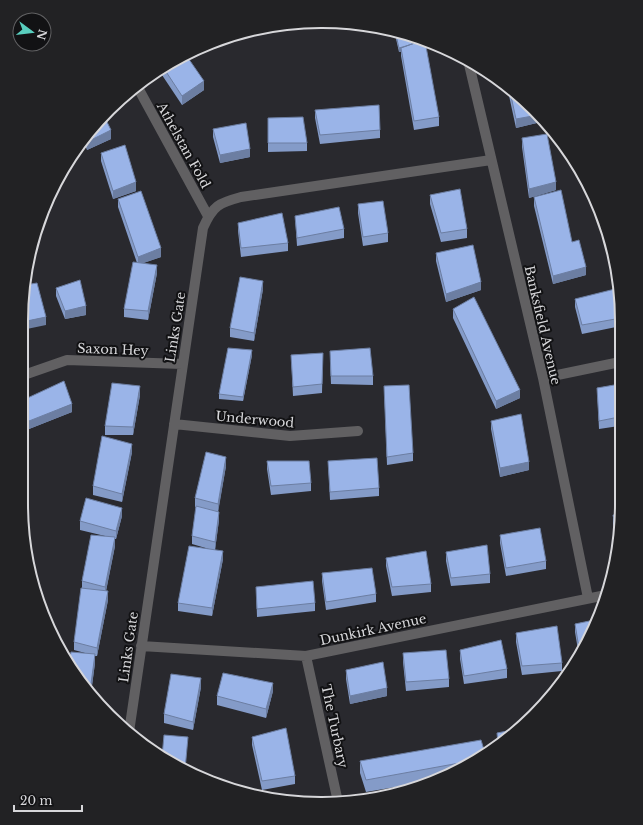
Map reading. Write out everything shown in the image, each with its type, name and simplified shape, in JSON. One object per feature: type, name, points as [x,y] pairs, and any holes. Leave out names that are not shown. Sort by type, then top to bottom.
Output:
[{"type":"street","name":"Banksfield Avenue","points":[[470,68],[543,378],[588,598]]},
{"type":"street","name":"Athelstan Fold","points":[[139,92],[208,216]]},
{"type":"street","name":"Links Gate","points":[[130,726],[182,364],[204,228],[208,216],[221,202],[241,197],[491,160]]},
{"type":"street","name":"Saxon Hey","points":[[28,374],[67,360],[182,364]]},
{"type":"street","points":[[543,378],[615,363]]},
{"type":"street","name":"Underwood","points":[[174,424],[290,436],[358,431]]},
{"type":"street","name":"Dunkirk Avenue","points":[[141,646],[306,656],[600,595]]},
{"type":"street","name":"The Turbary","points":[[306,656],[337,796]]},
{"type":"building","points":[[397,38],[414,43],[399,48]]},
{"type":"building","points":[[414,43],[426,47],[439,117],[414,121],[401,48]]},
{"type":"building","points":[[189,60],[204,81],[182,96],[166,72]]},
{"type":"building","points":[[511,98],[531,116],[516,119]]},
{"type":"building","points":[[379,105],[380,130],[320,135],[315,110]]},
{"type":"building","points":[[303,117],[307,143],[268,143],[268,118]]},
{"type":"building","points":[[107,122],[111,130],[92,140]]},
{"type":"building","points":[[246,123],[250,149],[220,155],[213,129]]},
{"type":"building","points":[[547,134],[556,182],[529,189],[522,138]]},
{"type":"building","points":[[125,145],[136,182],[113,191],[101,153]]},
{"type":"building","points":[[460,189],[467,229],[441,233],[430,195]]},
{"type":"building","points":[[561,190],[572,242],[579,240],[586,267],[553,276],[534,197]]},
{"type":"building","points":[[141,191],[161,248],[138,257],[118,199]]},
{"type":"building","points":[[383,201],[388,233],[363,237],[358,204]]},
{"type":"building","points":[[339,207],[344,229],[297,238],[295,216]]},
{"type":"building","points":[[282,213],[288,243],[241,248],[238,223]]},
{"type":"building","points":[[473,245],[481,282],[446,294],[436,253]]},
{"type":"building","points":[[133,262],[157,265],[148,311],[124,309]]},
{"type":"building","points":[[240,277],[263,281],[254,333],[230,328]]},
{"type":"building","points":[[80,280],[86,306],[65,311],[56,288]]},
{"type":"building","points":[[37,283],[46,317],[28,321],[29,302],[31,284]]},
{"type":"building","points":[[613,290],[615,319],[582,325],[575,299]]},
{"type":"building","points":[[474,297],[520,390],[496,401],[453,309]]},
{"type":"building","points":[[228,348],[252,350],[243,397],[219,394]]},
{"type":"building","points":[[370,348],[373,376],[331,376],[330,351]]},
{"type":"building","points":[[323,353],[322,384],[293,387],[291,355]]},
{"type":"building","points":[[64,381],[72,404],[29,421],[28,398]]},
{"type":"building","points":[[112,383],[140,386],[133,427],[105,426]]},
{"type":"building","points":[[409,385],[413,453],[387,457],[384,386]]},
{"type":"building","points":[[615,385],[615,418],[599,421],[597,388]]},
{"type":"building","points":[[521,414],[529,462],[500,468],[491,421]]},
{"type":"building","points":[[102,436],[132,444],[122,494],[93,486]]},
{"type":"building","points":[[206,452],[226,457],[218,504],[195,498]]},
{"type":"building","points":[[377,458],[379,488],[330,492],[328,461]]},
{"type":"building","points":[[267,461],[309,461],[311,483],[271,486]]},
{"type":"building","points":[[86,498],[122,508],[116,531],[80,521]]},
{"type":"building","points":[[196,506],[219,512],[215,542],[192,536]]},
{"type":"building","points":[[540,528],[546,561],[506,568],[500,535]]},
{"type":"building","points":[[91,535],[115,537],[105,587],[82,581]]},
{"type":"building","points":[[487,545],[490,574],[451,578],[446,552]]},
{"type":"building","points":[[189,546],[223,551],[212,608],[178,603]]},
{"type":"building","points":[[426,551],[431,584],[392,587],[386,558]]},
{"type":"building","points":[[372,568],[376,594],[326,602],[322,573]]},
{"type":"building","points":[[313,581],[315,603],[257,609],[256,587]]},
{"type":"building","points":[[81,588],[108,591],[97,648],[74,642]]},
{"type":"building","points":[[591,621],[579,645],[575,624]]},
{"type":"building","points":[[557,626],[562,663],[522,666],[516,633]]},
{"type":"building","points":[[501,640],[507,669],[464,676],[460,650]]},
{"type":"building","points":[[446,650],[449,679],[406,682],[403,653]]},
{"type":"building","points":[[71,652],[95,654],[91,684],[77,667],[70,656]]},
{"type":"building","points":[[383,662],[387,688],[350,696],[346,670]]},
{"type":"building","points":[[223,673],[273,683],[266,709],[217,696]]},
{"type":"building","points":[[171,674],[201,678],[193,722],[164,714]]},
{"type":"building","points":[[286,728],[295,776],[262,781],[252,737]]},
{"type":"building","points":[[506,731],[497,738],[497,733]]},
{"type":"building","points":[[164,735],[188,737],[186,764],[163,751]]},
{"type":"building","points":[[481,740],[484,749],[458,763],[366,780],[360,761]]}]
